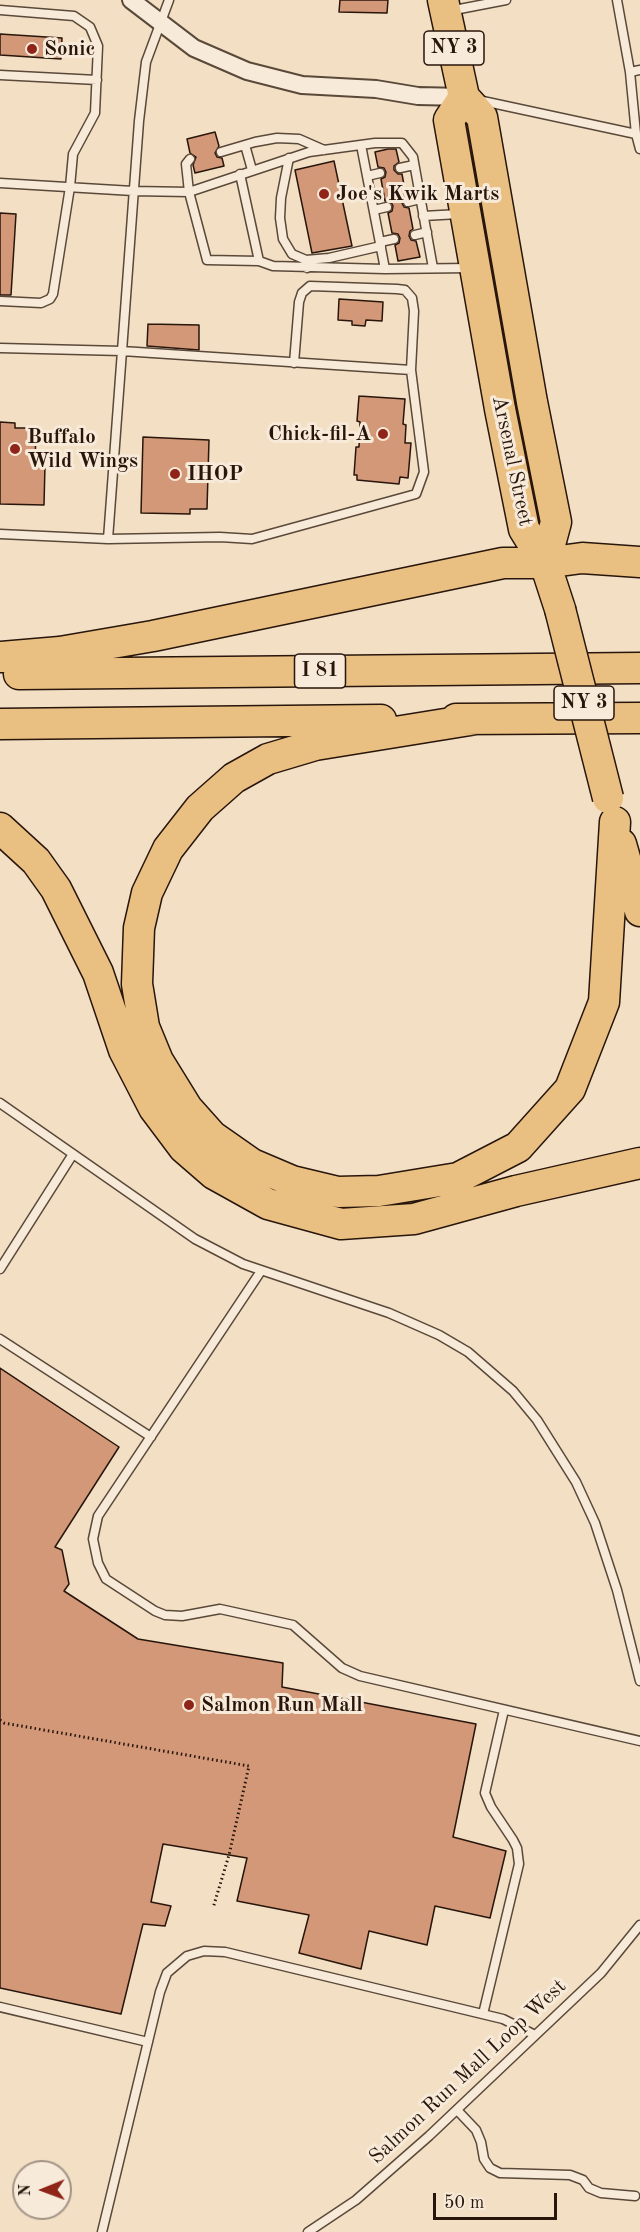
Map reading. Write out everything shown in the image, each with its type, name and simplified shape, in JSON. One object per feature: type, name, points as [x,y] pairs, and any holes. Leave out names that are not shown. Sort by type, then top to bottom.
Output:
[{"type":"highway","name":"Arsenal Street","points":[[444,6],[464,97],[482,117],[532,402],[556,522],[545,563]]},
{"type":"highway","name":"Arsenal Street","points":[[464,97],[448,120],[524,529],[545,563]]},
{"type":"highway","points":[[0,657],[60,652],[153,636],[496,564],[545,563],[582,558],[640,562]]},
{"type":"highway","name":"NY 3","points":[[545,563],[560,609],[611,810],[640,911]]},
{"type":"highway","name":"I 81","points":[[0,674],[640,668]]},
{"type":"highway","points":[[0,724],[640,718]]},
{"type":"highway","points":[[476,719],[315,745],[268,759],[234,778],[200,808],[168,849],[147,893],[139,928],[137,984],[144,1027],[158,1061],[188,1108],[212,1136],[252,1164],[292,1181],[338,1192],[379,1191],[458,1178],[518,1147],[570,1089],[604,1002],[611,810]]},
{"type":"highway","points":[[0,828],[36,861],[60,898],[98,974],[124,1050],[154,1108],[184,1148],[214,1174],[268,1204],[341,1224],[414,1220],[516,1191],[640,1163]]},
{"type":"street","points":[[131,0],[194,48],[247,71],[302,85],[375,89],[418,96],[464,97]]},
{"type":"lane","points":[[108,538],[139,121],[146,62],[169,0]]},
{"type":"lane","points":[[444,6],[506,0]]},
{"type":"lane","points":[[617,0],[630,72],[636,134],[640,149]]},
{"type":"lane","points":[[0,10],[64,14],[82,20],[90,27],[98,46],[95,113],[73,154],[54,289],[50,299],[41,303],[0,301]]},
{"type":"lane","points":[[630,72],[640,70]]},
{"type":"lane","points":[[0,75],[96,80]]},
{"type":"lane","points":[[464,97],[636,134]]},
{"type":"lane","points":[[221,152],[277,138],[299,139],[324,150]]},
{"type":"lane","points":[[0,183],[189,192],[309,152],[361,145],[402,143],[412,157],[434,268]]},
{"type":"lane","points":[[245,145],[252,170]]},
{"type":"lane","points":[[361,145],[385,269]]},
{"type":"lane","points":[[289,158],[281,198],[280,218],[283,239],[292,254],[306,264]]},
{"type":"lane","points":[[190,159],[186,164],[189,192],[207,260],[260,261],[273,266],[306,264],[385,269],[475,268]]},
{"type":"lane","points":[[400,168],[414,165]]},
{"type":"lane","points":[[367,176],[380,173]]},
{"type":"lane","points":[[240,174],[260,261]]},
{"type":"lane","points":[[408,202],[420,199]]},
{"type":"lane","points":[[374,210],[387,207]]},
{"type":"lane","points":[[423,216],[465,213]]},
{"type":"lane","points":[[415,235],[426,232]]},
{"type":"lane","points":[[306,264],[394,239]]},
{"type":"lane","points":[[0,534],[108,538],[252,539],[416,494],[424,472],[411,370],[412,298],[405,290],[309,285],[302,293],[297,311],[294,363]]},
{"type":"lane","points":[[0,348],[122,351],[411,370]]},
{"type":"lane","points":[[0,1103],[195,1239],[243,1264],[389,1313],[439,1335],[468,1352],[513,1391],[537,1420],[576,1482],[595,1523],[617,1590],[640,1681]]},
{"type":"lane","points":[[0,1269],[73,1154]]},
{"type":"lane","points":[[261,1270],[98,1516],[93,1539],[102,1572],[112,1584],[165,1615],[182,1616],[220,1609],[293,1625],[334,1662],[350,1672],[386,1683],[640,1741]]},
{"type":"lane","points":[[0,1339],[150,1437]]},
{"type":"lane","points":[[483,2014],[519,1864],[517,1848],[485,1793],[504,1710]]},
{"type":"lane","name":"Salmon Run Mall Loop West","points":[[308,2232],[356,2200],[457,2110],[601,1972],[640,1925]]},
{"type":"lane","points":[[102,2232],[160,1992],[167,1973],[187,1956],[204,1951],[225,1952],[483,2014],[514,2023],[535,2035]]},
{"type":"lane","points":[[0,2007],[148,2042]]},
{"type":"lane","points":[[457,2110],[476,2130],[484,2159],[490,2168],[500,2173],[570,2175],[583,2180],[589,2188],[601,2193],[636,2196]]},
{"type":"path","points":[[0,1720],[4,1723],[249,1766],[229,1855],[213,1908]]},
{"type":"building","points":[[340,0],[388,0],[387,13],[339,12]]},
{"type":"building","points":[[0,34],[62,38],[61,59],[0,55]]},
{"type":"building","points":[[215,132],[219,146],[215,153],[217,157],[222,158],[224,166],[195,173],[193,165],[196,157],[190,153],[187,139]]},
{"type":"building","points":[[396,149],[399,162],[394,166],[394,170],[402,174],[406,196],[402,203],[404,207],[409,208],[413,229],[409,236],[411,240],[416,241],[420,257],[398,261],[395,245],[399,243],[400,238],[398,234],[392,233],[388,213],[392,211],[393,206],[391,202],[385,201],[381,179],[385,177],[386,172],[384,168],[378,167],[375,152]]},
{"type":"building","points":[[334,161],[352,246],[312,253],[295,170]]},
{"type":"building","points":[[0,213],[16,214],[11,295],[0,295]]},
{"type":"building","points":[[339,299],[383,302],[382,321],[366,320],[365,326],[352,325],[352,321],[338,320]]},
{"type":"building","points":[[148,324],[199,325],[199,350],[147,346]]},
{"type":"building","name":"Chick-fil-A","points":[[359,396],[405,399],[403,424],[406,425],[405,443],[411,443],[408,478],[400,477],[399,484],[357,480],[357,475],[354,475],[356,447],[359,447],[360,422],[357,421]]},
{"type":"building","points":[[0,422],[15,423],[15,428],[36,428],[35,465],[45,465],[44,505],[0,504]]},
{"type":"building","name":"IHOP","points":[[143,437],[209,440],[207,509],[190,509],[190,514],[141,513]]},
{"type":"building","name":"Salmon Run Mall","points":[[0,1368],[119,1447],[55,1547],[62,1550],[69,1584],[64,1591],[138,1639],[283,1663],[282,1687],[476,1724],[453,1837],[506,1851],[490,1918],[435,1906],[427,1945],[369,1931],[361,1969],[299,1953],[309,1915],[237,1901],[247,1858],[163,1844],[151,1902],[171,1906],[165,1926],[143,1924],[121,2014],[0,1988]]},
{"type":"place","name":"Sonic","points":[[32,49]]},
{"type":"place","name":"Joe's Kwik Marts","points":[[324,194]]},
{"type":"place","name":"Chick-fil-A","points":[[383,434]]},
{"type":"place","name":"Buffalo Wild Wings","points":[[15,449]]},
{"type":"place","name":"IHOP","points":[[175,474]]},
{"type":"place","name":"Salmon Run Mall","points":[[189,1705]]}]
